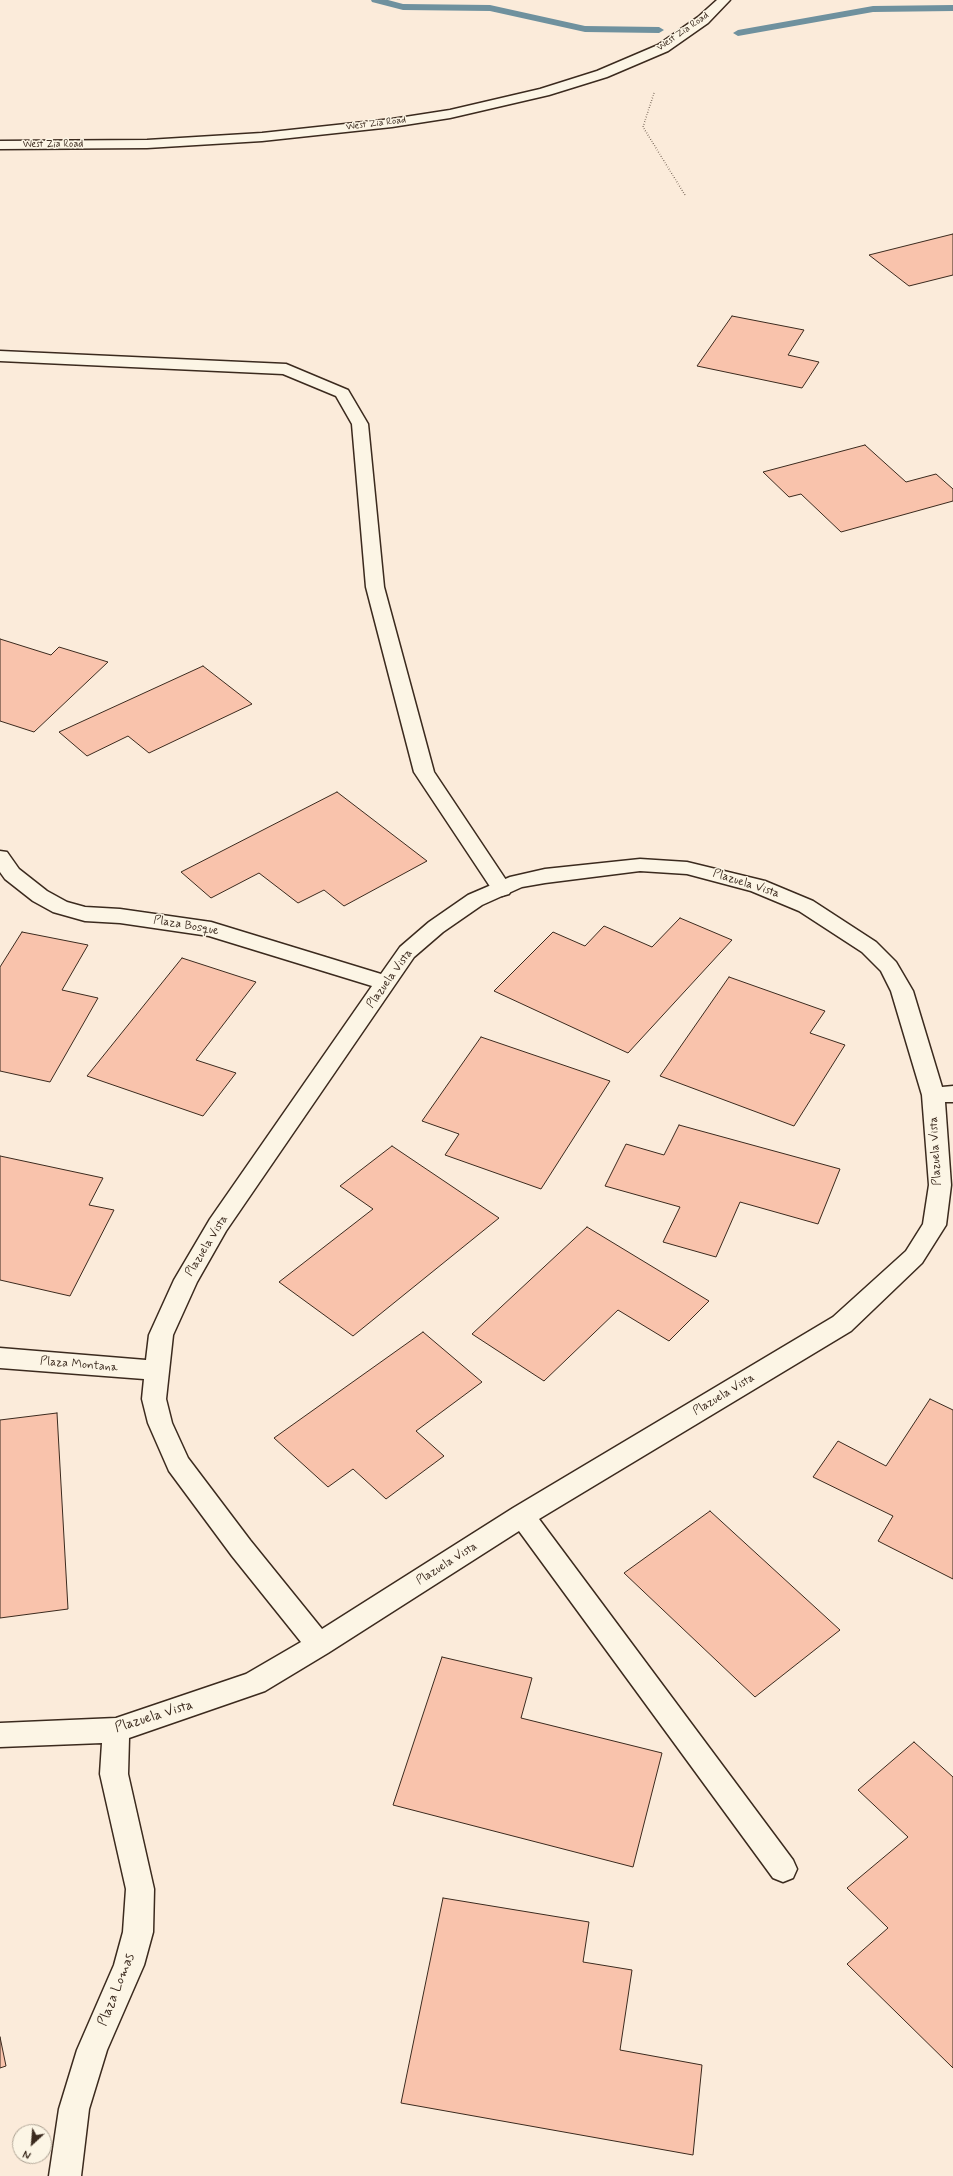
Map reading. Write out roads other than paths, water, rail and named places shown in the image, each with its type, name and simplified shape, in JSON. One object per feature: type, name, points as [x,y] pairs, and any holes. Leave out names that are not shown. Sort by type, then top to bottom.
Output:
[{"type":"street","name":"West Zia Road","points":[[0,145],[140,144],[262,137],[450,114],[544,92],[602,74],[663,48],[697,24],[724,0]]},
{"type":"street","points":[[0,356],[286,369],[342,393],[360,424],[375,587],[424,772],[502,888]]},
{"type":"street","name":"Plaza Bosque","points":[[0,857],[18,878],[40,896],[60,907],[85,914],[120,916],[211,929],[386,983]]},
{"type":"street","name":"Plazuela Vista","points":[[0,1735],[116,1730],[255,1683],[319,1645],[522,1516],[842,1324],[914,1258],[934,1225],[940,1185],[943,1095],[902,990],[890,967],[859,939],[806,906],[758,886],[687,868],[640,865],[577,872],[517,882],[475,900],[436,927],[408,952],[218,1226],[186,1280],[161,1335],[154,1399],[160,1423],[178,1464],[240,1548],[319,1645]]},
{"type":"street","name":"Plaza Montana","points":[[0,1358],[158,1371]]},
{"type":"street","points":[[522,1516],[783,1869]]},
{"type":"street","name":"Plaza Lomas","points":[[65,2176],[74,2108],[92,2050],[129,1965],[138,1932],[140,1889],[114,1774],[116,1730]]},
{"type":"waterway","points":[[376,0],[403,7],[490,8],[585,29],[659,30]]},
{"type":"waterway","points":[[738,33],[873,9],[953,8]]}]
